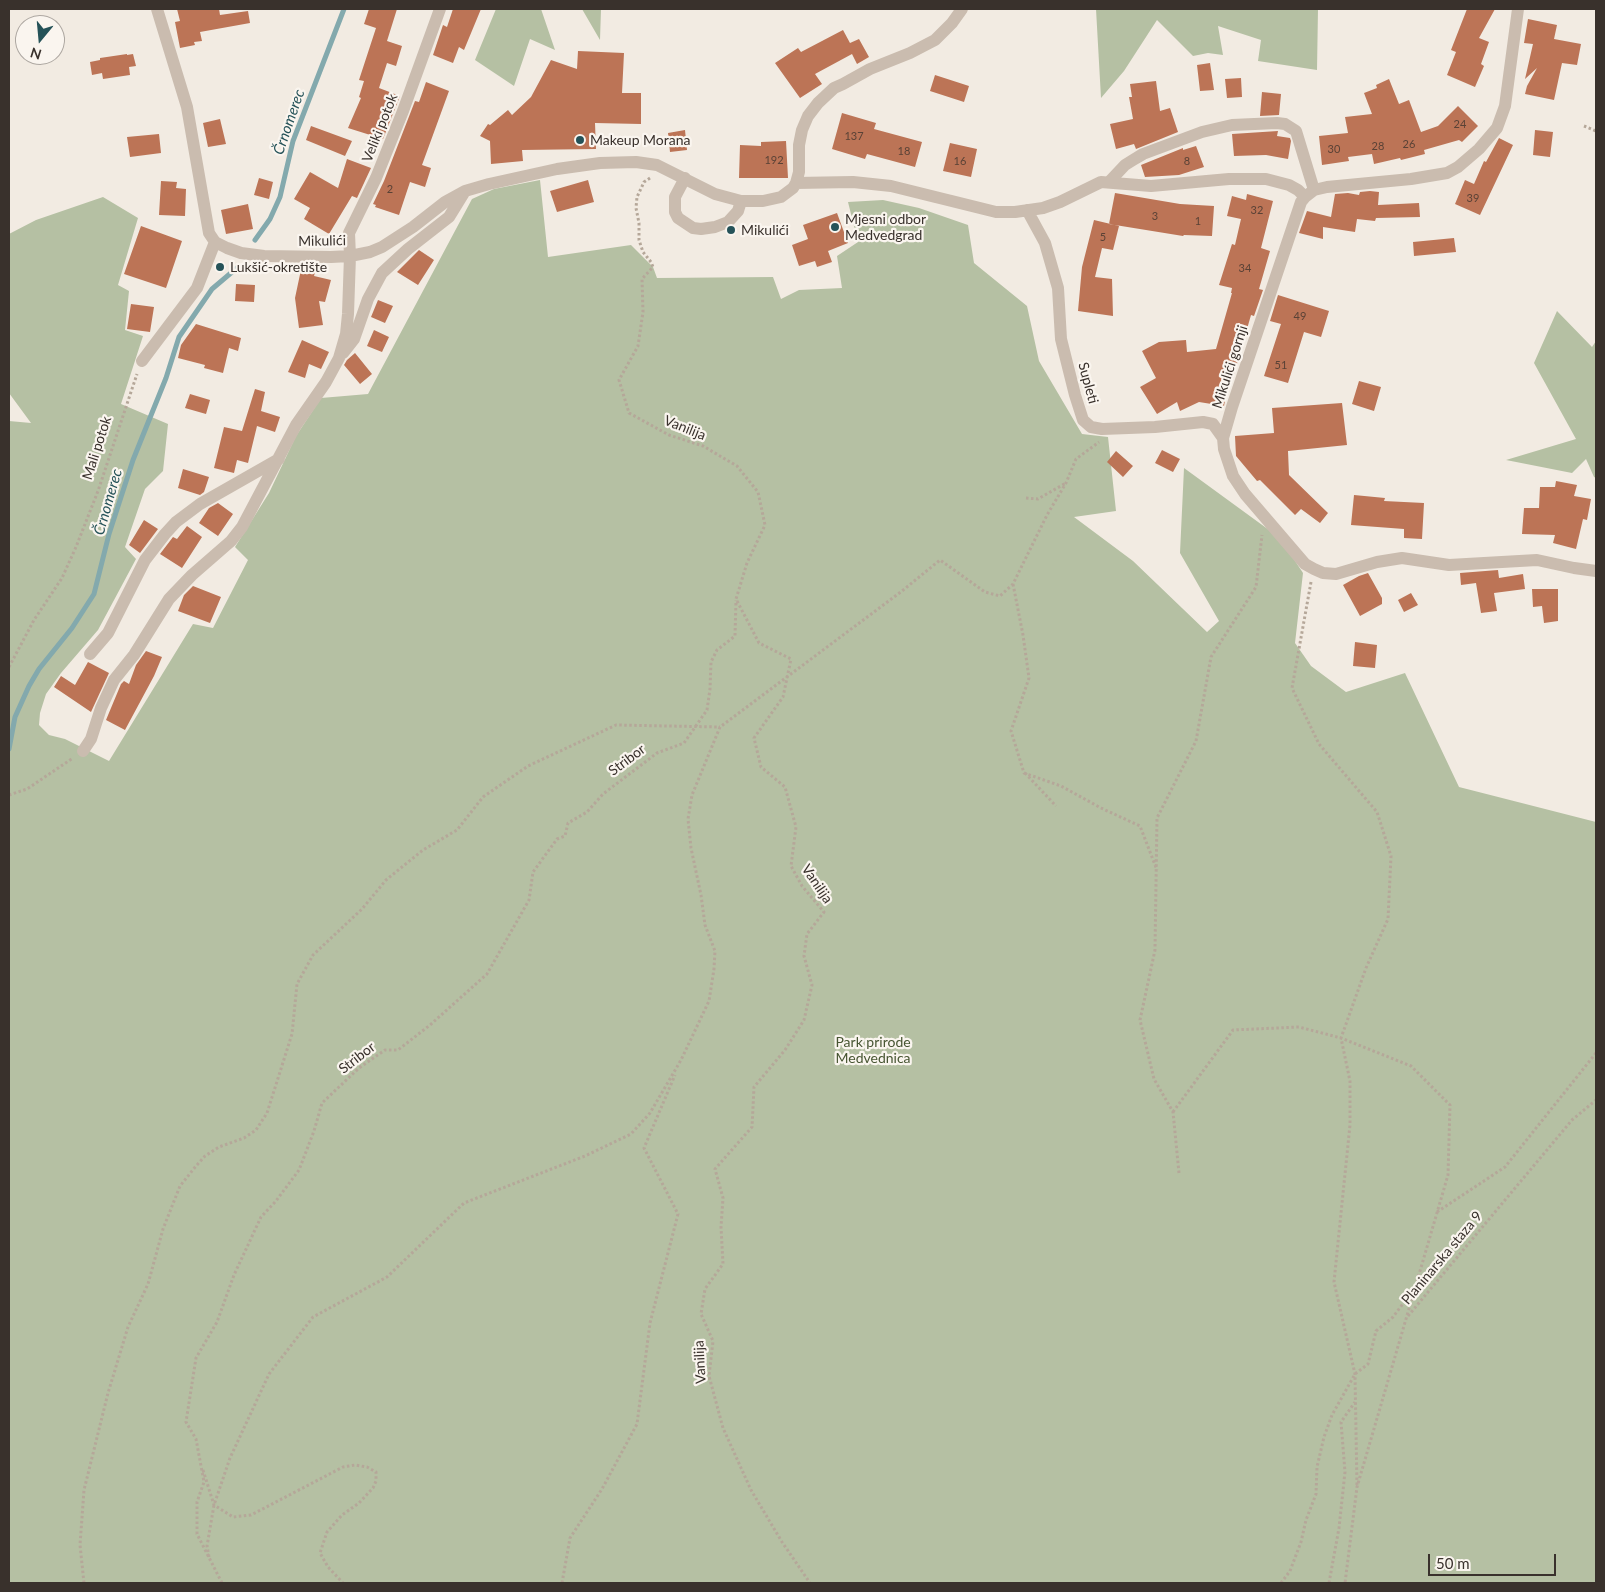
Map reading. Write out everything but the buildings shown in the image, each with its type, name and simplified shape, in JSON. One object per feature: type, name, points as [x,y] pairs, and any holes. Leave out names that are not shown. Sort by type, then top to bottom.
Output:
[{"type":"street","points":[[142,361],[197,288],[215,242],[209,233],[207,224],[188,107],[157,9]]},
{"type":"street","name":"Veliki potok","points":[[350,256],[349,233],[376,178],[403,111],[440,9]]},
{"type":"street","points":[[962,9],[952,23],[935,40],[910,53],[870,68],[834,88],[818,103],[808,116],[802,130],[799,172],[796,182],[871,183],[909,190],[996,212],[1027,210],[1060,202],[1100,182],[1152,186],[1229,179],[1266,179],[1289,185],[1309,194],[1327,187],[1411,179],[1447,173],[1458,168],[1479,150],[1497,128],[1505,106],[1518,9]]},
{"type":"street","points":[[1109,182],[1125,165],[1143,154],[1202,132],[1232,124],[1277,123],[1285,124],[1296,131],[1309,194]]},
{"type":"street","name":"Mikulići","points":[[215,242],[227,248],[253,255],[331,258],[370,252],[388,244],[445,202],[465,191],[558,169],[600,163],[646,163],[657,165],[715,194],[741,201],[763,201],[781,197],[796,182]]},
{"type":"street","points":[[685,178],[675,197],[675,212],[678,218],[693,228],[716,227],[728,222],[736,215],[741,201]]},
{"type":"street","points":[[83,751],[91,739],[101,708],[114,680],[134,655],[168,599],[231,541],[242,527],[296,425],[326,382],[339,358],[354,339],[368,299],[382,273],[408,249],[449,217],[465,191]]},
{"type":"street","name":"Mikulići gornji","points":[[1223,438],[1296,216],[1301,202],[1309,194]]},
{"type":"street","name":"Supleti","points":[[1027,210],[1045,243],[1058,288],[1061,339],[1083,420],[1092,427],[1102,429]]},
{"type":"street","points":[[339,358],[346,334],[350,256]]},
{"type":"street","points":[[1102,429],[1155,427],[1204,422],[1212,424],[1223,438],[1224,449],[1233,476],[1245,494],[1305,564],[1323,573],[1336,574],[1377,562],[1402,558],[1449,565],[1537,560],[1596,571]]},
{"type":"street","points":[[90,654],[108,633],[145,560],[164,534],[176,522],[200,504],[279,459]]},
{"type":"path","points":[[1584,126],[1596,131]]},
{"type":"path","name":"Vanilija","points":[[672,172],[659,172],[644,182],[637,197],[636,208],[639,223],[639,240],[643,252],[653,267],[642,279],[643,312],[638,346],[619,380],[629,413],[669,436],[703,446],[737,466],[758,492],[765,525],[747,563],[736,599],[759,643],[791,659],[783,697],[754,738],[762,767],[785,787],[796,827],[792,866],[802,886],[824,912],[807,934],[804,956],[812,985],[804,1020],[785,1050],[754,1087],[752,1127],[715,1169],[723,1198],[721,1227],[723,1264],[705,1289],[701,1314],[713,1341],[709,1376],[723,1428],[751,1490],[782,1542],[810,1583]]},
{"type":"path","name":"Mali potok","points":[[9,667],[34,620],[62,578],[76,547],[98,490],[142,361]]},
{"type":"path","points":[[562,1583],[570,1538],[602,1489],[637,1424],[650,1323],[678,1214],[644,1148],[681,1060],[709,1001],[715,951],[705,924],[691,848],[688,819],[692,796],[720,727],[940,560],[985,592],[1000,596],[1013,584],[1047,515],[1066,483],[1076,459],[1099,443],[1102,429]]},
{"type":"path","points":[[1026,498],[1038,499],[1066,483]]},
{"type":"path","points":[[1179,1173],[1173,1112],[1154,1079],[1140,1020],[1155,950],[1158,818],[1196,741],[1211,657],[1256,587],[1262,532],[1269,521]]},
{"type":"path","points":[[1314,569],[1292,688],[1319,744],[1377,812],[1391,856],[1388,919],[1366,968],[1341,1038],[1350,1081],[1350,1125],[1334,1282],[1355,1374],[1357,1487]]},
{"type":"path","points":[[1013,584],[1023,635],[1028,678],[1011,731],[1024,773],[1056,806]]},
{"type":"path","name":"Stribor","points":[[222,1583],[197,1534],[196,1502],[204,1482],[196,1439],[186,1422],[196,1358],[217,1322],[234,1275],[261,1217],[276,1201],[299,1170],[322,1103],[359,1068],[385,1050],[398,1050],[430,1025],[487,974],[530,900],[532,872],[557,839],[566,836],[568,823],[587,812],[603,794],[657,752],[684,743],[707,710],[711,662],[717,650],[735,636],[736,599]]},
{"type":"path","points":[[84,1583],[80,1545],[84,1490],[108,1393],[128,1327],[148,1284],[163,1229],[180,1186],[196,1166],[205,1156],[219,1147],[244,1138],[256,1130],[267,1113],[292,1034],[297,984],[313,955],[362,909],[386,880],[423,850],[457,830],[483,797],[528,766],[616,724],[720,727]]},
{"type":"path","points":[[9,795],[27,789],[83,751]]},
{"type":"path","points":[[1024,773],[1061,786],[1101,808],[1140,826],[1158,872]]},
{"type":"path","points":[[1173,1112],[1233,1030],[1300,1027],[1341,1038],[1411,1066],[1450,1106],[1448,1175],[1406,1318]]},
{"type":"path","points":[[1437,1212],[1505,1167],[1596,1053]]},
{"type":"path","points":[[209,1558],[207,1546],[214,1505],[230,1458],[269,1374],[313,1317],[387,1277],[464,1203],[585,1156],[631,1134],[650,1113],[681,1060]]},
{"type":"path","name":"Planinarska staza 9","points":[[1344,1583],[1357,1487],[1406,1318],[1572,1120],[1596,1100]]},
{"type":"path","points":[[1282,1583],[1290,1571],[1302,1542],[1306,1520],[1316,1494],[1317,1467],[1324,1437],[1332,1415],[1355,1374],[1368,1364],[1376,1331],[1393,1317],[1416,1286]]},
{"type":"path","points":[[1329,1583],[1345,1472],[1341,1422],[1355,1402]]},
{"type":"path","points":[[199,1455],[214,1505],[233,1517],[251,1515],[343,1468],[355,1465],[367,1466],[376,1472],[376,1481],[373,1488],[327,1532],[320,1553],[328,1567],[344,1583]]},
{"type":"green space","points":[[496,9],[541,9],[555,50],[530,39],[514,86],[475,60]]},
{"type":"green space","points":[[582,9],[601,9],[600,40]]},
{"type":"green space","points":[[1096,9],[1318,9],[1317,70],[1258,61],[1261,40],[1218,26],[1223,55],[1208,53],[1193,56],[1157,20],[1124,71],[1101,98]]},
{"type":"green space","name":"Park prirode Medvednica","points":[[540,180],[548,257],[631,245],[653,267],[657,278],[773,277],[781,299],[799,290],[842,288],[837,256],[858,242],[848,202],[883,200],[919,208],[968,225],[974,263],[1027,306],[1039,361],[1082,434],[1108,437],[1116,511],[1074,517],[1133,561],[1207,632],[1219,621],[1180,553],[1184,468],[1280,538],[1303,573],[1295,643],[1311,666],[1346,692],[1405,673],[1459,787],[1596,822],[1596,1583],[9,1583],[9,421],[31,423],[9,393],[9,234],[36,220],[103,197],[138,218],[118,285],[129,291],[125,330],[143,336],[121,404],[168,424],[163,471],[145,489],[125,547],[136,559],[98,630],[61,673],[46,694],[40,713],[39,725],[49,735],[65,739],[109,761],[193,624],[213,628],[248,560],[235,547],[269,493],[296,436],[321,398],[368,394],[472,199],[494,189]]},
{"type":"green space","points":[[1557,311],[1592,347],[1596,341],[1596,478],[1586,459],[1572,473],[1506,460],[1576,439],[1534,363]]},
{"type":"waterway","name":"Črnomerec","points":[[255,240],[270,219],[280,197],[293,141],[344,9]]},
{"type":"waterway","name":"Črnomerec","points":[[9,749],[15,717],[29,686],[39,669],[72,628],[94,594],[109,534],[133,460],[166,378],[179,337],[212,289],[238,267]]},
{"type":"place","name":"Makeup Morana","points":[[580,140]]},
{"type":"place","name":"Mjesni odbor Medvedgrad","points":[[835,227]]},
{"type":"place","name":"Mikulići","points":[[731,230]]},
{"type":"place","name":"Lukšić-okretište","points":[[220,267]]}]
